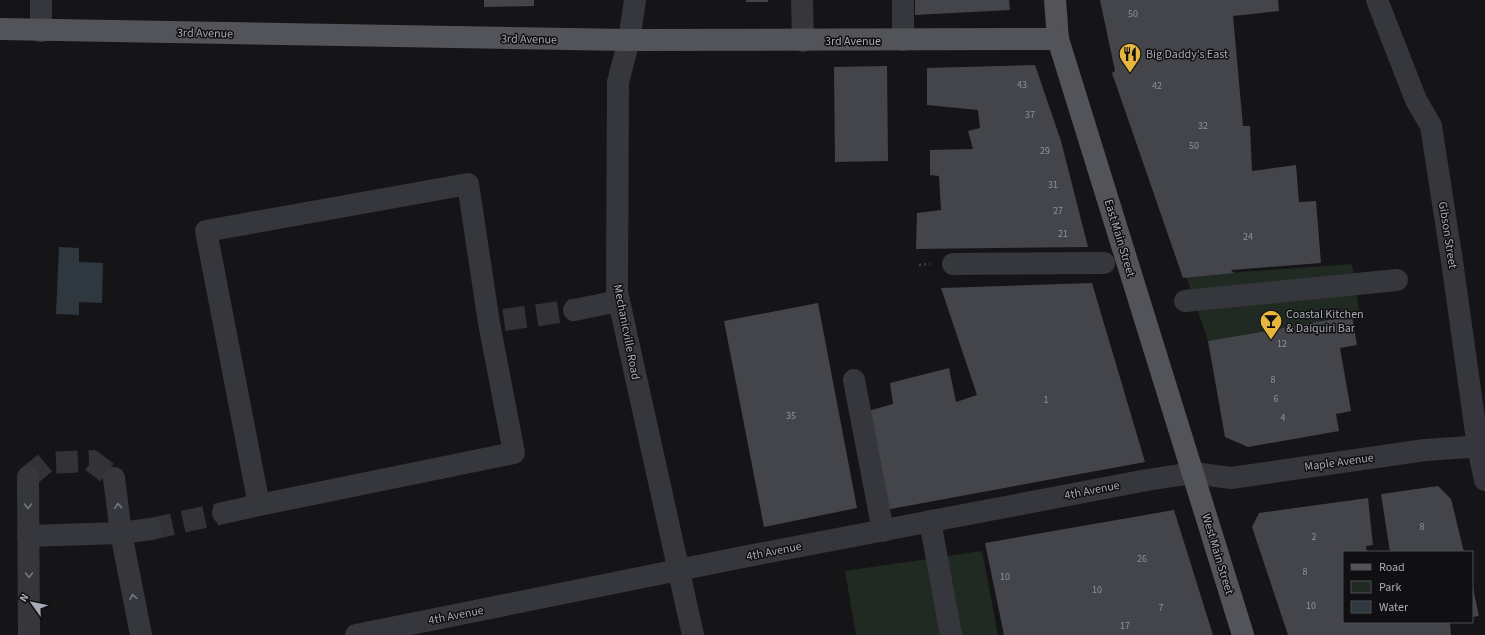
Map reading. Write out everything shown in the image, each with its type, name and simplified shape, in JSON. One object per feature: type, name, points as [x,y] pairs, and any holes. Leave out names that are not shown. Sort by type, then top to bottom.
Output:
[{"type":"main road","name":"East Main Street","points":[[1055,0],[1058,39],[1193,473]]},
{"type":"main road","name":"3rd Avenue","points":[[0,29],[41,31],[629,40],[803,41],[1058,39]]},
{"type":"main road","name":"West Main Street","points":[[1193,473],[1243,635]]},
{"type":"street","points":[[41,0],[41,31]]},
{"type":"street","name":"Mechanicville Road","points":[[635,0],[629,40],[618,82],[617,292],[693,635]]},
{"type":"street","points":[[802,0],[803,41]]},
{"type":"street","points":[[903,0],[903,40]]},
{"type":"street","name":"Gibson Street","points":[[1377,0],[1416,100],[1431,126],[1485,480]]},
{"type":"street","points":[[223,514],[260,505],[514,453],[496,322],[468,184],[206,231],[260,505]]},
{"type":"street","points":[[953,264],[1104,263]]},
{"type":"street","points":[[1185,301],[1397,280]]},
{"type":"street","points":[[574,310],[619,301]]},
{"type":"street","points":[[854,380],[883,531]]},
{"type":"street","name":"Maple Avenue","points":[[1193,473],[1231,478],[1425,450],[1481,446]]},
{"type":"street","name":"4th Avenue","points":[[356,635],[397,631],[678,571],[1147,480],[1193,473]]},
{"type":"street","points":[[28,477],[29,635]]},
{"type":"street","points":[[114,478],[121,533],[141,635]]},
{"type":"street","points":[[930,522],[951,635]]},
{"type":"street","points":[[28,536],[121,533],[151,529]]},
{"type":"green space","points":[[1352,264],[1360,315],[1208,341],[1186,276]]},
{"type":"green space","points":[[982,551],[998,635],[856,635],[845,571]]},
{"type":"water","points":[[59,247],[79,248],[79,262],[103,263],[102,303],[79,302],[79,315],[56,314]]},
{"type":"building","points":[[484,0],[534,0],[534,6],[484,7]]},
{"type":"building","points":[[746,0],[768,0],[768,2],[746,2]]},
{"type":"building","points":[[915,0],[1009,0],[1010,10],[915,15]]},
{"type":"building","points":[[1100,0],[1278,0],[1279,11],[1233,16],[1243,126],[1250,126],[1252,171],[1296,165],[1299,202],[1316,201],[1321,263],[1231,270],[1234,273],[1183,278],[1112,73],[1115,71]]},
{"type":"building","points":[[1035,65],[1061,141],[1088,247],[916,249],[917,213],[941,210],[939,176],[930,175],[930,150],[973,149],[968,131],[980,128],[978,110],[927,105],[927,68]]},
{"type":"building","points":[[887,66],[888,161],[835,162],[834,67]]},
{"type":"building","points":[[1092,283],[1145,462],[885,510],[868,411],[893,404],[890,383],[949,368],[956,402],[977,395],[941,288]]},
{"type":"building","points":[[818,303],[857,508],[764,527],[724,321]]},
{"type":"building","points":[[1352,316],[1357,345],[1340,348],[1351,411],[1336,414],[1339,431],[1248,447],[1225,437],[1208,341]]},
{"type":"building","points":[[1438,486],[1451,499],[1464,551],[1390,551],[1381,494]]},
{"type":"building","points":[[1368,498],[1373,545],[1366,546],[1367,551],[1343,551],[1343,623],[1450,623],[1451,635],[1288,635],[1252,527],[1259,513]]},
{"type":"building","points":[[1174,510],[1213,635],[1004,635],[985,543]]},
{"type":"building","points":[[1473,588],[1479,616],[1473,617]]},
{"type":"tunnel","points":[[504,320],[574,310]]},
{"type":"tunnel","points":[[28,477],[45,463],[92,461],[114,478]]},
{"type":"tunnel","points":[[151,529],[223,513]]},
{"type":"place","name":"Big Daddy’s East","points":[[1130,74]]},
{"type":"place","name":"Coastal Kitchen & Daiquiri Bar","points":[[1271,340]]}]
